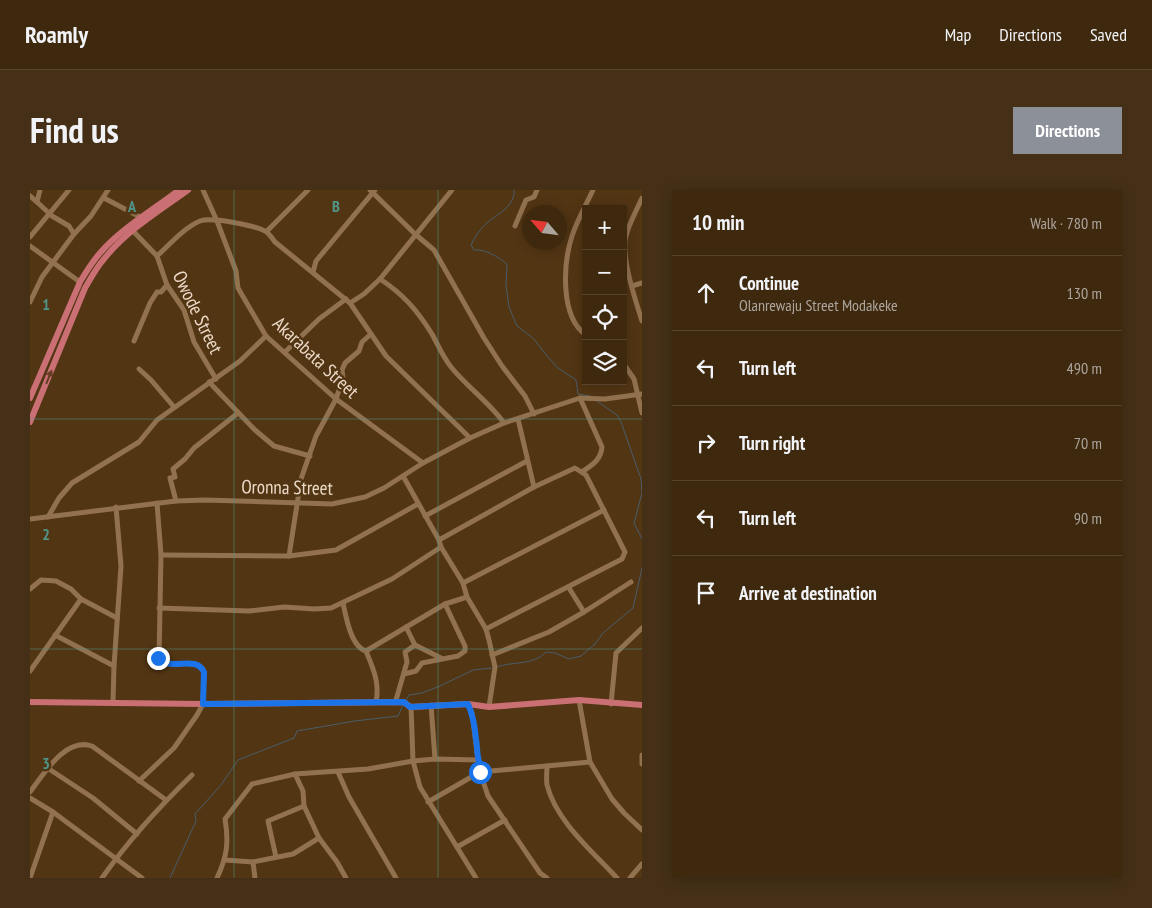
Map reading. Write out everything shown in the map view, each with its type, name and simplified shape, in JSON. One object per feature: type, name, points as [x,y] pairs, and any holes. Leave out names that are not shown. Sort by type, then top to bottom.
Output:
[{"type":"main road","points":[[30,398],[80,282],[99,254],[122,232],[179,190]]},
{"type":"main road","points":[[30,422],[85,288],[104,258],[133,231],[188,190]]},
{"type":"main road","points":[[30,702],[203,704],[401,702],[411,707],[468,704],[489,707],[579,700],[642,705]]},
{"type":"street","points":[[38,202],[40,190]]},
{"type":"street","points":[[30,237],[70,190]]},
{"type":"street","points":[[30,302],[42,277],[52,262],[104,198],[108,190]]},
{"type":"street","name":"Akarabata Street","points":[[203,190],[236,271],[238,288],[266,336],[336,398],[423,463]]},
{"type":"street","points":[[308,190],[267,231],[275,242],[348,301],[386,356],[470,438]]},
{"type":"street","points":[[285,352],[319,319],[348,301],[364,294],[380,279],[452,190]]},
{"type":"street","points":[[515,226],[526,200],[534,197],[537,190]]},
{"type":"street","points":[[582,331],[573,320],[566,304],[567,255],[572,235],[593,190]]},
{"type":"street","points":[[313,272],[316,261],[372,191],[415,234],[434,250],[484,338],[502,366],[526,396],[534,414]]},
{"type":"street","points":[[30,196],[50,214],[68,226],[74,234]]},
{"type":"street","points":[[104,198],[142,218]]},
{"type":"street","points":[[642,198],[628,228],[625,240],[625,251],[632,286],[642,321]]},
{"type":"street","name":"Owode Street","points":[[157,256],[197,222],[206,219],[245,224],[267,231]]},
{"type":"street","name":"Owode Street","points":[[133,231],[157,256],[167,285],[184,310],[194,342],[216,378]]},
{"type":"street","points":[[30,246],[80,282]]},
{"type":"street","points":[[380,279],[405,297],[425,324],[452,369],[496,411],[504,423]]},
{"type":"street","points":[[632,286],[642,283]]},
{"type":"street","points":[[134,341],[150,303],[157,292],[161,292],[167,285]]},
{"type":"street","points":[[289,556],[301,479],[316,436],[336,398],[343,378],[342,370],[345,363],[359,351],[362,342],[371,334]]},
{"type":"street","points":[[48,517],[59,498],[72,483],[140,442],[157,420],[240,361],[266,336]]},
{"type":"street","points":[[139,369],[174,407]]},
{"type":"street","points":[[627,369],[634,379],[640,395],[642,413]]},
{"type":"street","points":[[210,382],[238,413],[274,446],[310,456]]},
{"type":"street","points":[[582,472],[595,463],[602,448],[581,398],[605,399],[640,395]]},
{"type":"street","name":"Oronna Street","points":[[30,519],[176,501],[205,500],[297,504],[348,502],[365,497],[470,438],[504,423],[581,398]]},
{"type":"street","points":[[176,501],[170,478],[175,477],[173,469],[185,460],[194,448],[238,413]]},
{"type":"street","points":[[518,419],[534,487]]},
{"type":"street","points":[[425,516],[527,461]]},
{"type":"street","points":[[438,540],[534,487],[576,468],[586,475],[625,552],[622,560],[486,629]]},
{"type":"street","points":[[403,476],[441,548],[463,583],[467,597],[486,629],[495,667],[489,707]]},
{"type":"street","points":[[139,782],[174,748],[203,704],[203,668],[198,664],[165,663],[158,658],[161,555],[157,503]]},
{"type":"street","points":[[161,555],[289,556],[336,550],[418,504]]},
{"type":"street","points":[[113,702],[121,566],[116,507]]},
{"type":"street","points":[[463,583],[604,510]]},
{"type":"street","points":[[159,608],[249,611],[284,607],[331,608],[392,579],[441,548]]},
{"type":"street","points":[[30,589],[40,580],[56,581],[71,589],[81,599],[117,618]]},
{"type":"street","points":[[492,655],[549,632],[631,582]]},
{"type":"street","points":[[569,588],[584,612]]},
{"type":"street","points":[[366,651],[445,604],[467,597]]},
{"type":"street","points":[[30,671],[81,599]]},
{"type":"street","points":[[343,603],[350,631],[359,648],[366,651],[377,679],[378,694],[376,702]]},
{"type":"street","points":[[404,674],[416,671],[422,663],[458,656],[465,651],[465,646],[445,604]]},
{"type":"street","points":[[406,627],[415,645],[441,658]]},
{"type":"street","points":[[611,704],[616,653],[642,628]]},
{"type":"street","points":[[55,635],[114,666]]},
{"type":"street","points":[[401,702],[396,700],[407,662],[405,652],[415,645]]},
{"type":"street","points":[[579,700],[590,762],[612,799],[642,830]]},
{"type":"street","points":[[468,704],[472,713],[478,760],[481,766],[480,772],[488,796],[540,873],[547,878]]},
{"type":"street","points":[[432,705],[436,759]]},
{"type":"street","points":[[411,707],[413,761],[420,786],[476,878]]},
{"type":"street","points":[[30,792],[67,749],[77,744],[84,744],[92,746],[166,800]]},
{"type":"street","points":[[642,755],[642,764]]},
{"type":"street","points":[[217,878],[225,860],[228,838],[225,819],[252,784],[296,774],[368,769],[413,761],[436,759],[478,760]]},
{"type":"street","points":[[428,802],[480,772],[590,762]]},
{"type":"street","points":[[546,766],[547,783],[552,800],[575,833],[617,878]]},
{"type":"street","points":[[49,769],[93,798],[137,834]]},
{"type":"street","points":[[338,772],[349,797],[396,878]]},
{"type":"street","points":[[296,774],[303,791],[304,806],[319,838],[346,878]]},
{"type":"street","points":[[102,878],[116,858],[166,800],[192,776]]},
{"type":"street","points":[[30,798],[142,878]]},
{"type":"street","points":[[276,857],[268,821],[304,806]]},
{"type":"street","points":[[30,878],[32,861],[52,812]]},
{"type":"street","points":[[458,847],[505,820]]},
{"type":"street","points":[[225,860],[254,862],[293,854],[319,838]]},
{"type":"street","points":[[254,862],[255,878]]},
{"type":"street","points":[[630,878],[642,864]]},
{"type":"waterway","points":[[514,190],[514,196],[509,205],[482,228],[471,245],[474,250],[487,252],[507,264],[506,285],[509,307],[517,326],[533,338],[558,368],[576,380],[578,394],[590,396]]},
{"type":"waterway","points":[[597,401],[617,415],[621,422],[641,479],[642,493],[634,523],[642,539]]},
{"type":"waterway","points":[[496,667],[529,661],[546,652],[555,653],[569,659],[581,656],[595,644],[603,633],[633,608],[642,568]]},
{"type":"waterway","points":[[407,699],[409,695],[422,693],[440,686],[473,670],[492,668]]},
{"type":"waterway","points":[[170,878],[196,821],[195,814],[221,785],[238,760],[294,738],[297,731],[398,716],[403,705]]},
{"type":"route","points":[[158,658],[165,663],[198,664],[203,668],[203,704],[404,702],[410,707],[468,704],[472,713],[478,760],[481,766],[480,772]]}]
